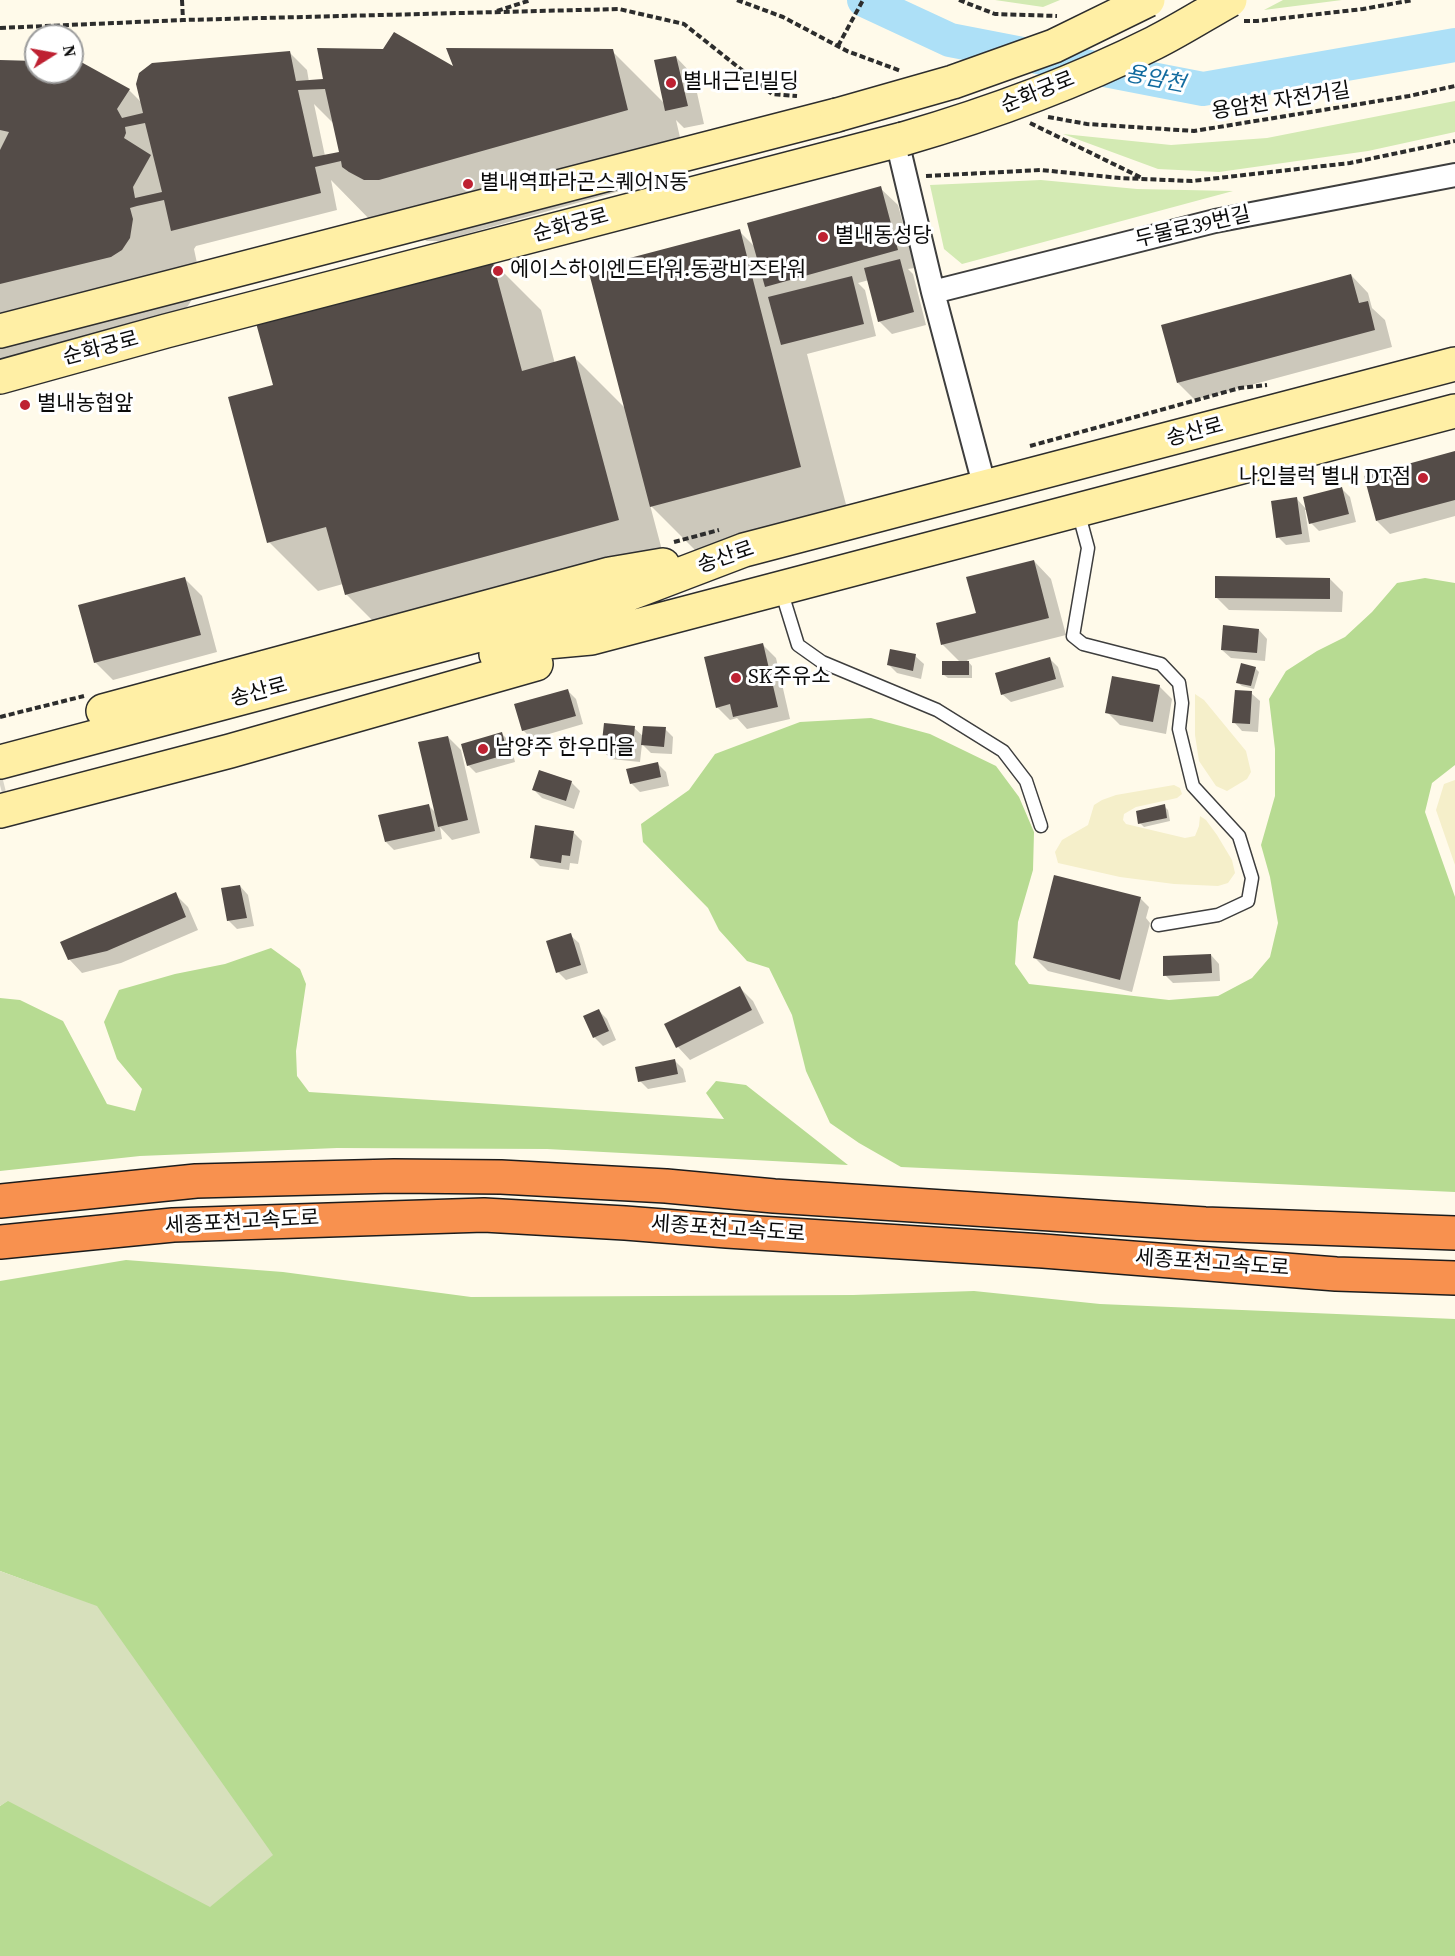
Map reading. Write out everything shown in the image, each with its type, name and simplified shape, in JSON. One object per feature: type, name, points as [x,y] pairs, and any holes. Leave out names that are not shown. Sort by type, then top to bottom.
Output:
[{"type":"highway","name":"세종포천고속도로","points":[[0,1201],[196,1180],[394,1176],[501,1178],[666,1186],[774,1196],[1205,1224],[1455,1233]]},
{"type":"highway","name":"세종포천고속도로","points":[[0,1242],[173,1225],[484,1215],[625,1222],[1336,1274],[1455,1278]]},
{"type":"street","name":"순화궁로","points":[[0,331],[837,115],[953,82],[1054,46],[1148,0]]},
{"type":"street","name":"순화궁로","points":[[0,377],[166,331],[967,121],[1059,86],[1155,43],[1230,0]]},
{"type":"street","points":[[900,140],[933,292],[985,488]]},
{"type":"street","name":"두물로39번길","points":[[933,292],[1215,221],[1455,176]]},
{"type":"street","name":"송산로","points":[[1,786],[618,598],[744,550],[1455,364]]},
{"type":"street","name":"송산로","points":[[1,786],[536,643],[591,638],[1455,411]]},
{"type":"street","points":[[0,740],[610,574],[744,550]]},
{"type":"lane","points":[[1077,510],[1088,548],[1073,636],[1083,644],[1161,664],[1179,683],[1182,703],[1179,729],[1193,786],[1239,836],[1252,878],[1248,902],[1218,915],[1158,925]]},
{"type":"lane","points":[[781,589],[798,645],[822,662],[938,710],[1003,751],[1026,781],[1041,826]]},
{"type":"path","points":[[182,0],[183,20]]},
{"type":"path","points":[[494,13],[531,0]]},
{"type":"path","points":[[737,0],[783,17],[847,51],[901,71]]},
{"type":"path","points":[[838,46],[863,0]]},
{"type":"path","points":[[0,27],[619,9],[684,24],[772,94],[797,96]]},
{"type":"path","name":"용암천 자전거길","points":[[1043,116],[1086,124],[1194,131],[1409,96],[1455,86]]},
{"type":"path","points":[[1027,121],[1145,179]]},
{"type":"path","points":[[907,180],[921,176],[1041,170],[1192,181],[1350,163],[1455,141]]},
{"type":"shaded area","points":[[1195,694],[1204,700],[1246,751],[1251,772],[1247,779],[1227,791],[1216,786],[1199,761],[1195,735]]},
{"type":"shaded area","points":[[1455,780],[1455,865],[1436,810],[1444,784]]},
{"type":"shaded area","points":[[1174,785],[1180,788],[1182,794],[1177,798],[1136,807],[1124,814],[1123,820],[1126,824],[1185,838],[1195,836],[1200,816],[1206,820],[1217,835],[1232,860],[1235,873],[1228,883],[1218,886],[1174,884],[1120,877],[1058,863],[1055,852],[1062,840],[1088,825],[1094,805],[1116,795]]},
{"type":"green space","points":[[995,0],[1060,0],[1043,7]]},
{"type":"green space","points":[[1283,0],[1342,0],[1264,10]]},
{"type":"green space","points":[[1455,101],[1455,132],[1368,151],[1219,172],[1158,169],[1063,134],[1171,145],[1267,138]]},
{"type":"green space","points":[[1041,180],[1137,189],[1233,191],[962,264],[944,249],[930,185]]},
{"type":"green space","points":[[1425,578],[1455,583],[1455,765],[1432,783],[1425,812],[1455,897],[1455,1192],[901,1167],[830,1123],[806,1071],[792,1015],[769,968],[747,961],[719,930],[708,908],[643,842],[641,824],[689,790],[715,754],[800,722],[871,718],[930,734],[996,766],[1019,797],[1034,832],[1033,870],[1018,922],[1015,964],[1029,984],[1169,1000],[1218,996],[1252,978],[1270,957],[1278,923],[1270,877],[1261,845],[1275,796],[1275,749],[1269,699],[1286,671],[1317,651],[1345,637],[1372,612],[1397,583]]},
{"type":"green space","points":[[271,948],[300,969],[306,984],[296,1051],[297,1076],[309,1092],[724,1119],[706,1093],[716,1081],[746,1085],[848,1165],[547,1149],[337,1148],[140,1156],[0,1171],[0,998],[20,1000],[63,1021],[107,1104],[135,1111],[142,1089],[117,1059],[104,1022],[119,990],[175,974],[225,964]]},
{"type":"green space","points":[[126,1260],[283,1272],[471,1297],[853,1295],[974,1291],[1100,1304],[1455,1319],[1455,1956],[0,1956],[0,1806],[7,1801],[97,1607],[0,1571],[0,1281]]},
{"type":"green space","points":[[0,1571],[97,1606],[273,1855],[210,1907],[8,1801],[0,1806]]},
{"type":"building","points":[[394,32],[453,66],[446,48],[613,49],[628,110],[379,180],[364,180],[342,167],[341,161],[315,167],[321,193],[171,231],[164,200],[137,206],[130,208],[133,219],[130,238],[122,250],[111,257],[0,284],[0,150],[9,132],[0,130],[0,60],[24,61],[24,84],[84,84],[84,64],[130,89],[117,109],[122,118],[143,113],[136,84],[139,73],[152,63],[290,51],[296,81],[323,79],[317,48],[383,49]],"holes":[[[325,89],[339,152],[313,157],[298,90]],[[145,123],[162,192],[135,198],[133,187],[151,155],[124,138],[125,127]]]},
{"type":"building","name":"별내근린빌딩","points":[[676,56],[688,106],[665,111],[654,60]]},
{"type":"building","name":"별내동성당","points":[[881,186],[898,250],[765,287],[747,223]]},
{"type":"building","points":[[740,229],[801,467],[650,507],[588,269]]},
{"type":"building","points":[[492,259],[522,371],[575,356],[619,520],[345,595],[326,527],[267,543],[228,397],[273,385],[256,323]]},
{"type":"building","points":[[900,259],[914,312],[878,322],[864,268]]},
{"type":"building","points":[[1351,274],[1359,303],[1368,301],[1375,330],[1177,383],[1161,325]]},
{"type":"building","points":[[852,276],[864,324],[781,345],[768,297]]},
{"type":"building","points":[[1455,451],[1455,500],[1376,521],[1364,476]]},
{"type":"building","points":[[1342,487],[1349,514],[1309,524],[1303,497]]},
{"type":"building","points":[[1297,497],[1302,534],[1276,538],[1271,501]]},
{"type":"building","points":[[1034,560],[1049,618],[941,645],[936,623],[976,613],[966,577]]},
{"type":"building","points":[[1215,576],[1330,578],[1330,599],[1215,598]]},
{"type":"building","points":[[185,577],[201,635],[94,663],[78,605]]},
{"type":"building","points":[[1223,625],[1259,629],[1257,653],[1221,650]]},
{"type":"building","points":[[763,643],[778,707],[733,717],[730,704],[716,708],[704,657]]},
{"type":"building","points":[[890,649],[916,654],[913,671],[887,665]]},
{"type":"building","points":[[1050,657],[1056,679],[1001,695],[995,673]]},
{"type":"building","points":[[942,661],[969,661],[969,675],[942,675]]},
{"type":"building","points":[[1241,663],[1256,667],[1251,686],[1236,683]]},
{"type":"building","points":[[1112,676],[1160,685],[1153,722],[1105,713]]},
{"type":"building","points":[[568,689],[576,716],[522,731],[514,704]]},
{"type":"building","points":[[1235,690],[1252,691],[1250,724],[1232,723]]},
{"type":"building","points":[[604,723],[635,726],[632,755],[601,751]]},
{"type":"building","points":[[643,726],[666,727],[664,747],[641,745]]},
{"type":"building","points":[[502,732],[508,754],[467,766],[461,744]]},
{"type":"building","points":[[448,736],[468,820],[438,827],[418,742]]},
{"type":"building","points":[[658,762],[661,777],[630,784],[626,769]]},
{"type":"building","points":[[539,770],[572,781],[566,801],[532,790]]},
{"type":"building","points":[[429,804],[435,831],[385,842],[378,815]]},
{"type":"building","points":[[1165,804],[1167,818],[1138,824],[1136,811]]},
{"type":"building","points":[[535,825],[574,831],[570,856],[562,855],[561,863],[530,858]]},
{"type":"building","points":[[1054,875],[1141,897],[1120,980],[1033,958]]},
{"type":"building","points":[[240,885],[247,918],[227,921],[221,888]]},
{"type":"building","points":[[176,892],[186,917],[107,951],[68,960],[60,942]]},
{"type":"building","points":[[571,933],[581,965],[556,973],[546,941]]},
{"type":"building","points":[[1211,954],[1212,973],[1163,976],[1163,956]]},
{"type":"building","points":[[740,986],[752,1010],[676,1048],[664,1024]]},
{"type":"building","points":[[599,1009],[609,1031],[593,1038],[583,1016]]},
{"type":"building","points":[[675,1059],[678,1074],[638,1082],[635,1067]]},
{"type":"waterway","name":"용암천","points":[[864,0],[950,40],[1203,89],[1455,45]]},
{"type":"tunnel","points":[[0,785],[4,784]]},
{"type":"place","name":"별내근린빌딩","points":[[671,83]]},
{"type":"place","name":"별내역파라곤스퀘어N동","points":[[468,184]]},
{"type":"place","name":"별내동성당","points":[[823,237]]},
{"type":"place","name":"에이스하이엔드타워.동광비즈타워","points":[[498,271]]},
{"type":"place","name":"별내농협앞","points":[[25,405]]},
{"type":"place","name":"나인블럭 별내 DT점","points":[[1423,478]]},
{"type":"place","name":"SK주유소","points":[[736,678]]},
{"type":"place","name":"남양주 한우마을","points":[[483,749]]}]
